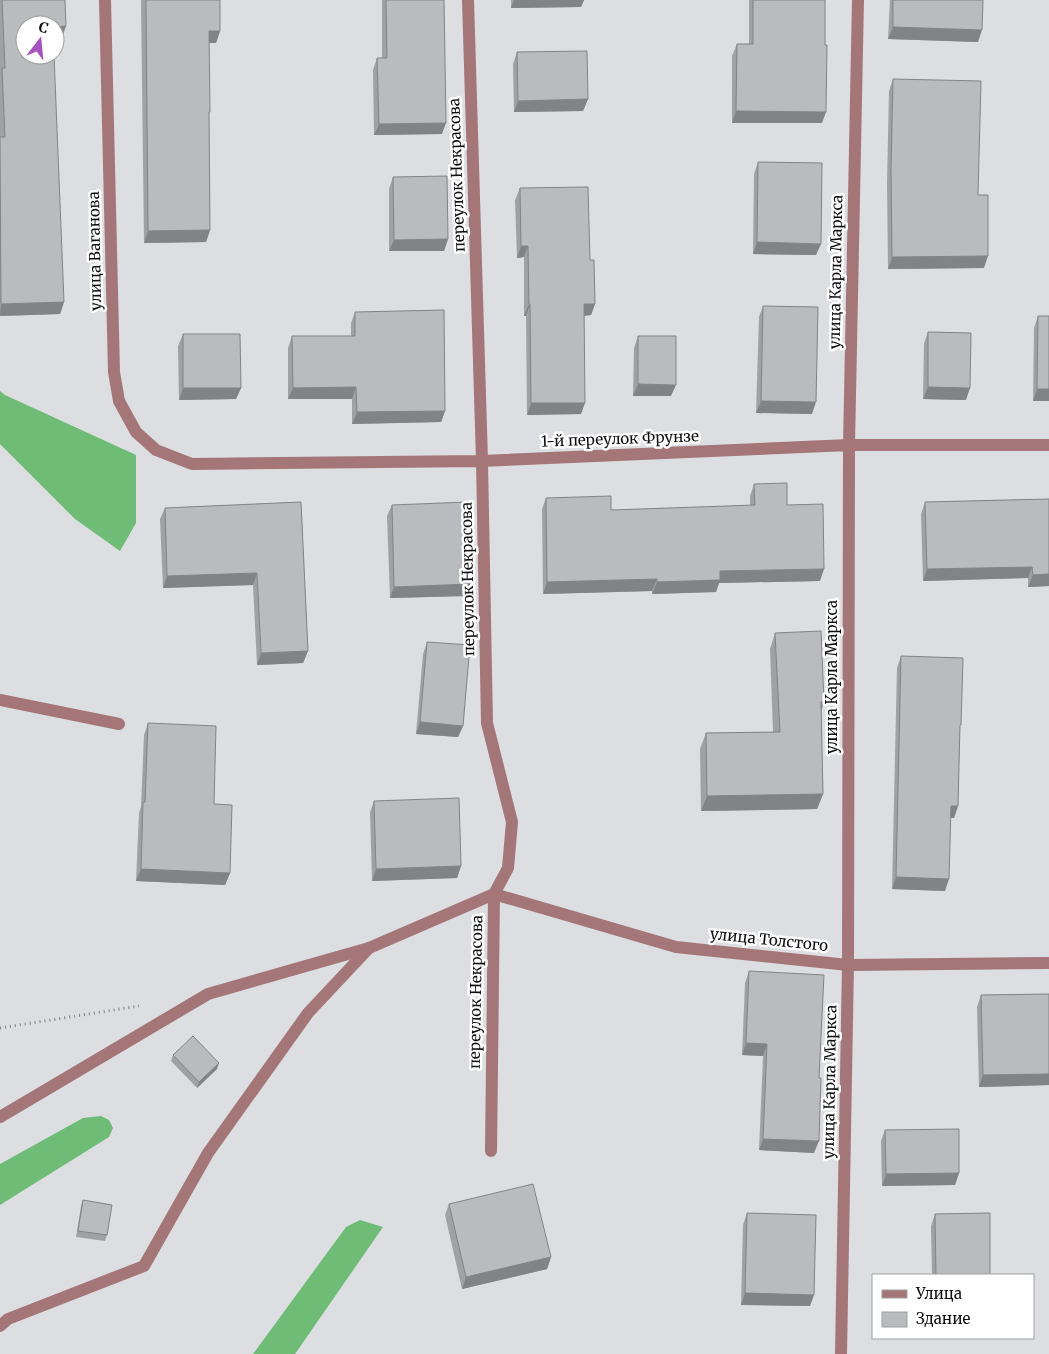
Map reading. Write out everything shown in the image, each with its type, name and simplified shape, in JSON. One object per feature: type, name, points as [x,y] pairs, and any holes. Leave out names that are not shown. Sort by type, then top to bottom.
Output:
[{"type":"street","name":"улица Ваганова","points":[[106,0],[114,372],[118,400],[136,432],[156,450],[192,464]]},
{"type":"street","name":"переулок Некрасова","points":[[468,0],[482,461],[487,723],[512,822],[508,868],[494,894],[491,1151]]},
{"type":"street","name":"улица Карла Маркса","points":[[841,1354],[848,965],[849,445],[858,0]]},
{"type":"street","name":"1-й переулок Фрунзе","points":[[192,464],[482,461],[849,445],[1049,445]]},
{"type":"street","points":[[0,700],[119,724]]},
{"type":"street","name":"улица Толстого","points":[[494,894],[676,947],[848,965],[1049,963]]},
{"type":"street","points":[[0,1117],[208,994],[368,948],[494,894]]},
{"type":"street","points":[[0,1326],[8,1319],[144,1266],[208,1153],[308,1013],[368,948]]},
{"type":"path","points":[[0,1028],[142,1005]]},
{"type":"green space","points":[[0,391],[136,455],[136,523],[120,551],[75,519],[0,444]]},
{"type":"green space","points":[[101,1116],[109,1120],[113,1128],[109,1137],[0,1205],[0,1164],[83,1118]]},
{"type":"green space","points":[[360,1220],[383,1227],[295,1354],[253,1354],[346,1227]]},
{"type":"building","points":[[2,0],[65,0],[66,26],[65,15],[15,15],[15,65],[54,65],[64,302],[1,304],[0,137],[5,137],[2,68],[5,68]]},
{"type":"building","points":[[146,0],[220,0],[220,31],[209,31],[210,230],[148,231]]},
{"type":"building","points":[[386,0],[444,0],[446,123],[379,124],[377,58],[387,58]]},
{"type":"building","points":[[753,0],[825,0],[825,45],[827,45],[826,112],[736,111],[737,44],[753,44]]},
{"type":"building","points":[[893,0],[983,0],[982,30],[893,27]]},
{"type":"building","points":[[587,51],[588,99],[518,101],[517,52]]},
{"type":"building","points":[[893,79],[981,81],[978,195],[988,195],[988,256],[892,257]]},
{"type":"building","points":[[758,162],[822,163],[821,244],[757,242]]},
{"type":"building","points":[[447,176],[448,239],[394,240],[393,177]]},
{"type":"building","points":[[588,187],[590,260],[594,260],[595,304],[584,304],[585,403],[531,403],[528,246],[521,246],[520,188]]},
{"type":"building","points":[[763,306],[818,307],[816,402],[761,401]]},
{"type":"building","points":[[444,310],[445,411],[357,412],[356,387],[293,388],[292,336],[355,336],[355,312]]},
{"type":"building","points":[[1038,316],[1049,316],[1049,389],[1037,389]]},
{"type":"building","points":[[928,332],[971,333],[970,388],[928,387]]},
{"type":"building","points":[[183,334],[240,334],[241,388],[183,388]]},
{"type":"building","points":[[638,336],[676,336],[676,385],[638,384]]},
{"type":"building","points":[[787,483],[787,505],[823,504],[824,569],[720,571],[720,580],[657,582],[657,579],[547,582],[546,498],[611,496],[611,510],[755,505],[754,484]]},
{"type":"building","points":[[1049,499],[1049,574],[1033,575],[1032,567],[927,569],[925,502]]},
{"type":"building","points":[[301,502],[308,651],[261,653],[257,573],[167,576],[165,508]]},
{"type":"building","points":[[467,502],[470,584],[394,587],[392,505]]},
{"type":"building","points":[[821,631],[824,702],[821,702],[823,794],[707,796],[706,733],[780,732],[775,633]]},
{"type":"building","points":[[427,642],[470,645],[463,726],[420,722]]},
{"type":"building","points":[[901,656],[963,658],[958,806],[951,806],[949,879],[896,877]]},
{"type":"building","points":[[148,723],[216,726],[214,804],[232,805],[230,873],[141,869]]},
{"type":"building","points":[[459,798],[461,866],[376,869],[374,801]]},
{"type":"building","points":[[749,971],[824,975],[819,1078],[821,1078],[819,1141],[763,1139],[767,1044],[746,1043]]},
{"type":"building","points":[[1049,994],[1049,1074],[983,1075],[981,995]]},
{"type":"building","points":[[193,1036],[219,1063],[199,1082],[173,1055]]},
{"type":"building","points":[[959,1129],[959,1173],[886,1174],[885,1130]]},
{"type":"building","points":[[533,1184],[551,1257],[466,1277],[449,1204]]},
{"type":"building","points":[[83,1200],[112,1205],[107,1235],[78,1231]]},
{"type":"building","points":[[747,1213],[816,1215],[814,1295],[745,1293]]},
{"type":"building","points":[[990,1213],[990,1274],[936,1274],[935,1214]]}]
